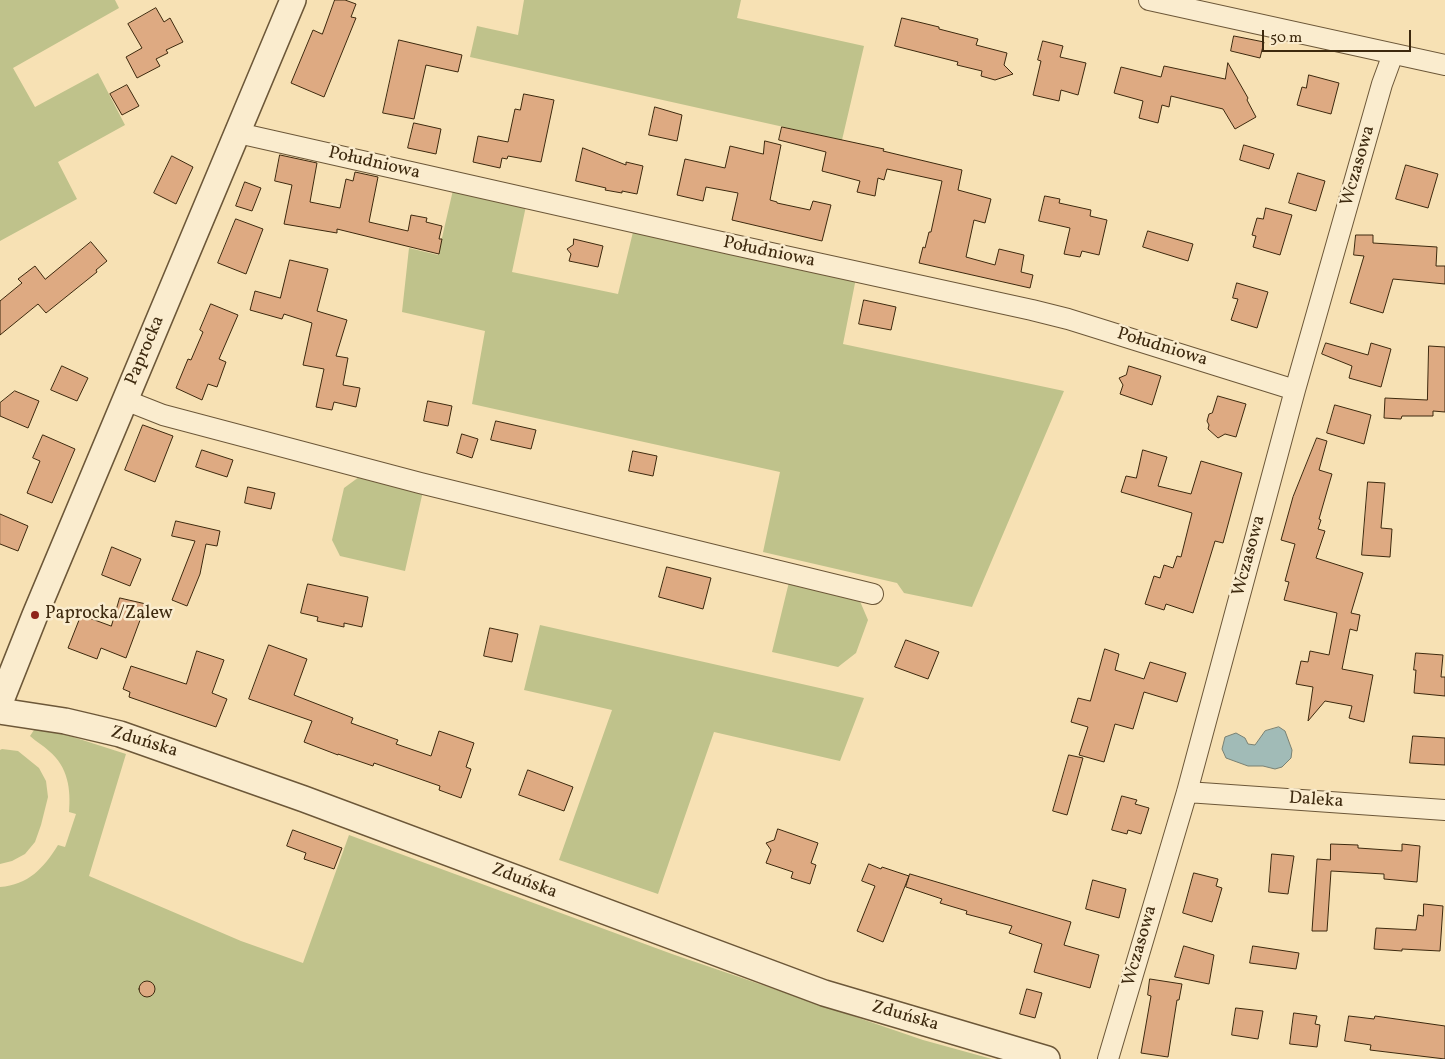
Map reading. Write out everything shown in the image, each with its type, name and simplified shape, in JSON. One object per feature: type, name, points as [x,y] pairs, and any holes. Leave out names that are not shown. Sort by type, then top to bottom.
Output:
[{"type":"street","name":"Paprocka","points":[[0,703],[125,400],[294,0]]},
{"type":"street","points":[[1148,0],[1445,65]]},
{"type":"street","name":"Wczasowa","points":[[1108,1059],[1187,792],[1295,390],[1382,84],[1393,54]]},
{"type":"street","name":"Południowa","points":[[238,133],[1032,310],[1068,319],[1295,390]]},
{"type":"street","points":[[125,400],[163,415],[420,483],[874,594]]},
{"type":"street","name":"Zduńska","points":[[0,710],[65,721],[137,740],[295,796],[814,990],[1047,1059]]},
{"type":"street","name":"Daleka","points":[[1187,792],[1445,810]]},
{"type":"green space","points":[[0,0],[115,0],[119,8],[13,68],[35,107],[98,73],[125,125],[58,162],[77,199],[0,241]]},
{"type":"green space","points":[[524,0],[741,0],[737,18],[864,46],[842,140],[470,57],[477,26],[518,35]]},
{"type":"green space","points":[[453,190],[526,206],[512,272],[618,294],[633,232],[856,278],[843,344],[1064,391],[972,607],[904,593],[897,583],[763,552],[780,472],[472,404],[485,331],[402,312],[409,248],[438,255]]},
{"type":"green space","points":[[359,477],[423,491],[405,571],[340,556],[332,540],[344,488]]},
{"type":"green space","points":[[789,582],[859,599],[868,620],[856,653],[838,667],[772,652]]},
{"type":"green space","points":[[540,625],[864,698],[840,761],[714,732],[658,894],[559,860],[612,710],[524,690]]},
{"type":"green space","points":[[45,728],[126,754],[89,876],[241,941],[303,963],[349,835],[672,954],[923,1040],[992,1059],[0,1059],[0,887],[10,886],[27,879],[41,868],[58,845],[65,847],[76,814],[69,812],[69,787],[60,764],[47,749],[30,736],[34,730]]},
{"type":"green space","points":[[0,750],[18,751],[39,768],[46,781],[48,797],[35,842],[25,854],[12,861],[0,864]]},
{"type":"water","points":[[1279,727],[1285,731],[1292,750],[1291,758],[1282,767],[1275,769],[1263,766],[1248,766],[1226,758],[1222,749],[1225,737],[1236,733],[1245,738],[1248,744],[1255,745],[1265,731]]},
{"type":"building","points":[[335,0],[345,0],[356,4],[351,17],[356,18],[324,97],[291,83],[313,30],[322,34]]},
{"type":"building","points":[[156,8],[164,22],[170,18],[183,42],[166,50],[168,53],[156,59],[160,66],[137,78],[126,57],[142,48],[128,24]]},
{"type":"building","points":[[902,18],[978,39],[976,45],[1007,53],[1004,65],[1013,74],[995,80],[981,76],[982,71],[957,65],[958,62],[895,46]]},
{"type":"building","points":[[1234,36],[1264,42],[1260,58],[1231,51]]},
{"type":"building","points":[[399,40],[462,55],[458,72],[426,65],[414,119],[383,113]]},
{"type":"building","points":[[1043,41],[1063,46],[1060,57],[1086,63],[1078,95],[1061,90],[1059,101],[1033,95],[1041,61],[1038,60]]},
{"type":"building","points":[[1228,63],[1248,98],[1247,100],[1256,117],[1235,129],[1223,109],[1171,96],[1169,107],[1162,105],[1158,123],[1139,118],[1143,101],[1114,93],[1121,67],[1161,77],[1164,66],[1225,79]]},
{"type":"building","points":[[1309,75],[1339,83],[1331,114],[1297,105],[1302,87],[1306,88]]},
{"type":"building","points":[[127,85],[139,106],[122,115],[110,94]]},
{"type":"building","points":[[524,94],[554,100],[541,162],[508,156],[507,159],[502,158],[500,168],[473,162],[478,136],[508,142],[515,109],[520,110]]},
{"type":"building","points":[[655,107],[682,115],[677,141],[649,135]]},
{"type":"building","points":[[414,123],[441,129],[436,154],[408,148]]},
{"type":"building","points":[[782,127],[884,149],[883,151],[962,170],[958,190],[991,199],[985,223],[974,220],[966,257],[995,265],[999,249],[1024,255],[1021,272],[1033,275],[1030,288],[919,263],[923,247],[925,248],[929,232],[931,232],[942,181],[887,169],[884,180],[878,178],[875,196],[857,192],[860,181],[822,171],[826,152],[779,140]]},
{"type":"building","points":[[765,141],[781,145],[770,200],[810,210],[813,201],[831,205],[822,241],[732,220],[738,193],[706,187],[703,201],[677,195],[685,159],[725,168],[730,146],[763,154]]},
{"type":"building","points":[[1244,145],[1274,154],[1269,169],[1240,160]]},
{"type":"building","points":[[583,148],[626,165],[626,162],[643,166],[637,194],[605,190],[606,188],[576,181]]},
{"type":"building","points":[[280,155],[317,163],[310,202],[340,208],[346,179],[353,181],[355,172],[378,177],[369,222],[408,231],[411,215],[427,218],[426,222],[442,226],[439,239],[442,239],[439,254],[337,229],[337,233],[284,224],[292,185],[275,181]]},
{"type":"building","points":[[172,156],[193,167],[176,204],[154,193]]},
{"type":"building","points":[[1406,165],[1438,174],[1428,208],[1396,199]]},
{"type":"building","points":[[1298,173],[1325,181],[1316,211],[1289,203]]},
{"type":"building","points":[[245,182],[261,188],[252,211],[236,206]]},
{"type":"building","points":[[1045,196],[1060,199],[1059,203],[1091,210],[1090,216],[1107,220],[1099,255],[1082,251],[1080,257],[1064,254],[1070,228],[1039,221]]},
{"type":"building","points":[[1266,208],[1292,215],[1280,255],[1253,247],[1256,236],[1252,235],[1257,218],[1263,219]]},
{"type":"building","points":[[236,219],[263,229],[246,274],[218,263]]},
{"type":"building","points":[[1148,231],[1193,244],[1188,261],[1143,247]]},
{"type":"building","points":[[1356,235],[1373,235],[1373,243],[1437,247],[1436,266],[1445,266],[1445,284],[1393,279],[1383,313],[1350,303],[1364,256],[1354,255]]},
{"type":"building","points":[[574,239],[603,246],[598,267],[569,261],[571,254],[567,249],[573,245]]},
{"type":"building","points":[[91,242],[107,261],[96,270],[97,272],[46,313],[38,304],[0,335],[0,301],[22,283],[18,279],[35,266],[45,279]]},
{"type":"building","points":[[290,260],[328,269],[317,311],[347,320],[336,356],[348,358],[343,385],[360,388],[356,407],[334,402],[332,410],[316,407],[324,369],[303,365],[312,323],[284,314],[282,319],[250,310],[255,291],[280,298]]},
{"type":"building","points":[[1237,283],[1268,292],[1257,328],[1231,320],[1238,299],[1233,298]]},
{"type":"building","points":[[864,300],[896,307],[891,330],[859,324]]},
{"type":"building","points":[[211,304],[238,315],[219,359],[226,362],[217,387],[208,384],[202,400],[176,388],[188,359],[191,360],[203,332],[200,330]]},
{"type":"building","points":[[1326,343],[1368,355],[1371,343],[1391,349],[1381,387],[1349,378],[1352,366],[1322,354]]},
{"type":"building","points":[[1429,346],[1445,347],[1445,412],[1433,411],[1433,416],[1402,416],[1401,419],[1384,418],[1385,398],[1427,400]]},
{"type":"building","points":[[62,366],[88,378],[77,401],[51,390]]},
{"type":"building","points":[[1129,366],[1161,376],[1152,405],[1120,394],[1123,385],[1119,378],[1126,375]]},
{"type":"building","points":[[15,391],[39,401],[28,428],[0,416],[0,403]]},
{"type":"building","points":[[1218,396],[1246,404],[1236,437],[1225,434],[1218,438],[1208,429],[1207,421],[1209,414],[1212,413]]},
{"type":"building","points":[[428,401],[452,406],[448,426],[424,421]]},
{"type":"building","points":[[1335,405],[1371,415],[1364,444],[1327,433]]},
{"type":"building","points":[[496,421],[536,430],[531,449],[491,440]]},
{"type":"building","points":[[143,425],[173,436],[155,482],[125,470]]},
{"type":"building","points":[[462,434],[478,439],[472,458],[457,453]]},
{"type":"building","points":[[43,435],[75,449],[52,503],[27,493],[40,461],[33,458]]},
{"type":"building","points":[[1317,438],[1327,441],[1319,470],[1332,474],[1319,519],[1321,520],[1318,529],[1325,531],[1316,558],[1363,573],[1351,613],[1360,615],[1357,631],[1350,629],[1342,669],[1373,675],[1364,722],[1349,718],[1352,706],[1325,701],[1308,721],[1313,687],[1296,684],[1301,661],[1308,662],[1310,651],[1329,655],[1337,613],[1284,600],[1289,582],[1285,581],[1295,544],[1281,540],[1293,497]]},
{"type":"building","points":[[202,450],[233,460],[227,477],[196,467]]},
{"type":"building","points":[[1143,450],[1167,457],[1158,486],[1191,494],[1201,461],[1242,473],[1223,543],[1215,541],[1193,613],[1166,604],[1164,610],[1145,604],[1154,576],[1160,578],[1164,565],[1173,568],[1177,556],[1181,557],[1192,513],[1121,492],[1126,476],[1136,478]]},
{"type":"building","points":[[633,451],[657,456],[653,476],[629,471]]},
{"type":"building","points":[[1368,482],[1385,483],[1381,528],[1392,529],[1390,557],[1362,555]]},
{"type":"building","points":[[248,487],[275,493],[271,509],[245,503]]},
{"type":"building","points":[[0,514],[28,526],[18,551],[0,544]]},
{"type":"building","points":[[176,521],[220,531],[217,546],[206,544],[200,574],[187,606],[172,600],[195,541],[172,536]]},
{"type":"building","points":[[112,547],[141,559],[130,586],[102,575]]},
{"type":"building","points":[[667,567],[711,578],[703,609],[659,597]]},
{"type":"building","points":[[308,584],[368,597],[362,627],[344,623],[344,627],[317,621],[318,617],[301,613]]},
{"type":"building","points":[[120,598],[146,604],[126,658],[101,648],[97,659],[68,648],[81,615],[111,626]]},
{"type":"building","points":[[490,628],[518,634],[512,662],[484,656]]},
{"type":"building","points":[[906,640],[939,652],[928,679],[895,667]]},
{"type":"building","points":[[269,645],[307,659],[294,695],[353,718],[351,723],[398,740],[396,744],[431,756],[439,731],[474,743],[466,767],[471,769],[461,798],[439,790],[440,786],[374,763],[373,766],[338,755],[304,742],[312,721],[249,699]]},
{"type":"building","points":[[1105,649],[1119,654],[1115,670],[1144,679],[1150,662],[1186,673],[1177,702],[1144,692],[1133,729],[1115,724],[1104,762],[1079,755],[1088,727],[1071,722],[1078,698],[1090,701]]},
{"type":"building","points":[[197,651],[224,660],[212,693],[227,699],[216,727],[129,697],[130,692],[123,689],[131,666],[186,684]]},
{"type":"building","points":[[1416,653],[1443,655],[1441,677],[1445,677],[1445,696],[1414,693]]},
{"type":"building","points":[[1413,736],[1445,738],[1445,765],[1410,763]]},
{"type":"building","points":[[1069,755],[1083,758],[1067,815],[1053,811]]},
{"type":"building","points":[[528,770],[573,787],[564,811],[519,795]]},
{"type":"building","points":[[1122,796],[1137,800],[1135,804],[1149,808],[1141,834],[1128,830],[1127,834],[1112,830]]},
{"type":"building","points":[[778,829],[818,843],[811,863],[816,865],[810,884],[791,878],[793,872],[766,863],[771,850],[766,843],[774,840]]},
{"type":"building","points":[[293,830],[342,848],[334,869],[304,859],[306,853],[287,846]]},
{"type":"building","points":[[1331,844],[1358,845],[1358,848],[1402,851],[1402,844],[1420,846],[1417,882],[1384,879],[1384,874],[1331,871],[1327,931],[1312,931],[1317,859],[1330,860]]},
{"type":"building","points":[[1272,854],[1294,856],[1288,894],[1269,892]]},
{"type":"building","points":[[869,864],[909,876],[883,942],[857,931],[875,886],[862,881]]},
{"type":"building","points":[[1194,873],[1218,879],[1216,886],[1222,888],[1212,922],[1183,913]]},
{"type":"building","points":[[910,874],[1071,922],[1064,945],[1099,955],[1090,988],[1034,972],[1042,944],[1009,933],[1012,926],[966,914],[967,911],[940,903],[942,899],[906,887]]},
{"type":"building","points":[[1093,880],[1126,889],[1119,918],[1086,909]]},
{"type":"building","points":[[1424,904],[1443,906],[1440,951],[1374,949],[1376,928],[1416,930],[1418,915],[1423,916]]},
{"type":"building","points":[[1184,946],[1214,955],[1209,984],[1175,977]]},
{"type":"building","points":[[1253,946],[1299,953],[1296,969],[1250,963]]},
{"type":"building","points":[[1150,979],[1182,984],[1179,1000],[1177,1000],[1168,1057],[1141,1053],[1151,996],[1148,995]]},
{"type":"building","points":[[144,981],[150,981],[155,986],[153,995],[144,997],[139,992],[139,986]]},
{"type":"building","points":[[1027,989],[1042,993],[1035,1018],[1020,1014]]},
{"type":"building","points":[[1236,1008],[1263,1011],[1258,1039],[1232,1035]]},
{"type":"building","points":[[1294,1013],[1317,1016],[1315,1024],[1320,1025],[1317,1047],[1290,1044]]},
{"type":"building","points":[[1349,1016],[1374,1019],[1375,1016],[1445,1026],[1445,1059],[1370,1050],[1371,1045],[1345,1041]]},
{"type":"place","name":"Paprocka/Zalew","points":[[35,615]]}]
